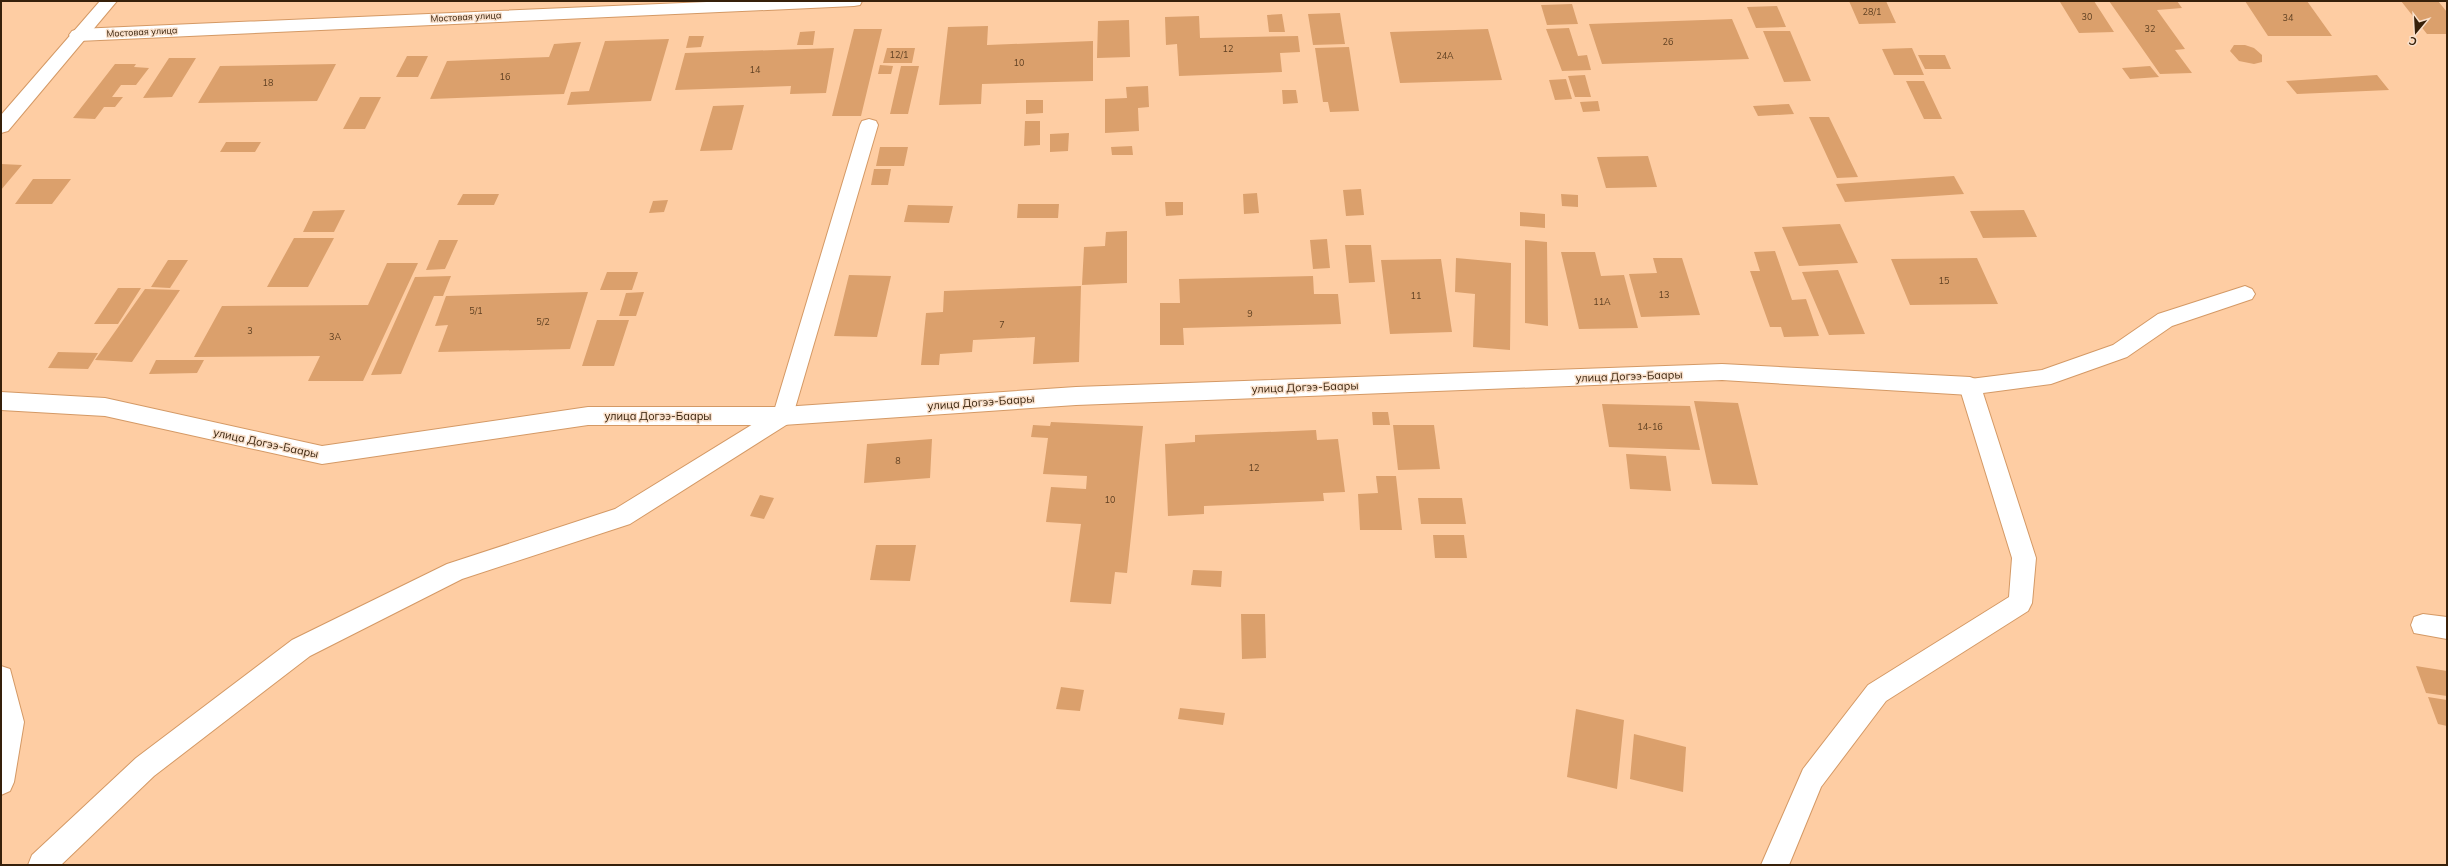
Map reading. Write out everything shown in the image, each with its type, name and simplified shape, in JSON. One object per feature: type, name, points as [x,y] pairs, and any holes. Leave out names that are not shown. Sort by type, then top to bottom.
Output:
[{"type":"street","points":[[1,127],[78,35],[109,1]]},
{"type":"street","name":"Мостовая улица","points":[[78,35],[854,1]]},
{"type":"street","points":[[42,865],[146,767],[301,648],[454,571],[622,517],[783,416],[869,125]]},
{"type":"street","name":"улица Догээ-Баары","points":[[1,401],[105,407],[322,455],[588,416],[783,416],[1076,396],[1722,372],[1970,386],[2043,378],[2120,351],[2165,320],[2245,294]]},
{"type":"street","points":[[1775,865],[1812,778],[1877,693],[2020,603],[2024,558],[1970,386]]},
{"type":"street","points":[[2423,625],[2447,628]]},
{"type":"street","points":[[1,677],[11,722],[1,782]]},
{"type":"building","points":[[1849,1],[1886,1],[1896,23],[1859,24]]},
{"type":"building","points":[[2094,1],[2114,32],[2079,33],[2060,2]]},
{"type":"building","points":[[2109,1],[2177,1],[2182,8],[2157,10],[2185,49],[2175,50],[2192,73],[2160,74]]},
{"type":"building","points":[[2245,1],[2307,1],[2332,36],[2268,36]]},
{"type":"building","points":[[2401,1],[2438,1],[2447,12],[2447,34],[2427,34]]},
{"type":"building","points":[[1572,4],[1578,24],[1547,25],[1541,5]]},
{"type":"building","points":[[1777,6],[1786,27],[1756,28],[1747,7]]},
{"type":"building","points":[[1340,13],[1345,44],[1313,45],[1308,14]]},
{"type":"building","points":[[1282,14],[1285,32],[1269,32],[1267,15]]},
{"type":"building","points":[[1199,16],[1200,38],[1298,36],[1300,52],[1280,53],[1282,72],[1179,76],[1177,44],[1166,45],[1165,17]]},
{"type":"building","points":[[1732,19],[1749,59],[1602,64],[1589,24]]},
{"type":"building","points":[[1129,20],[1130,57],[1097,58],[1098,21]]},
{"type":"building","points":[[988,26],[987,45],[1093,41],[1093,81],[982,84],[981,104],[939,105],[948,27]]},
{"type":"building","points":[[1569,28],[1578,56],[1587,55],[1591,70],[1562,71],[1546,29]]},
{"type":"building","points":[[854,29],[882,29],[861,116],[832,116]]},
{"type":"building","points":[[1488,29],[1502,80],[1400,83],[1390,32]]},
{"type":"building","points":[[815,31],[813,45],[797,45],[800,32]]},
{"type":"building","points":[[1763,31],[1790,31],[1811,81],[1784,82]]},
{"type":"building","points":[[689,36],[704,36],[701,47],[686,48]]},
{"type":"building","points":[[669,39],[651,101],[567,105],[571,92],[589,91],[605,41]]},
{"type":"building","points":[[581,42],[564,94],[430,99],[447,61],[549,57],[554,44]]},
{"type":"building","points":[[2234,45],[2245,45],[2254,48],[2262,55],[2262,62],[2254,64],[2239,61],[2230,51]]},
{"type":"building","points":[[1349,47],[1359,111],[1330,112],[1328,102],[1323,102],[1315,48]]},
{"type":"building","points":[[834,48],[826,93],[790,94],[791,86],[675,90],[685,53]]},
{"type":"building","points":[[887,48],[915,48],[912,63],[883,63]]},
{"type":"building","points":[[1912,48],[1924,75],[1894,75],[1882,49]]},
{"type":"building","points":[[1918,55],[1945,55],[1951,69],[1925,69]]},
{"type":"building","points":[[407,56],[428,56],[418,77],[396,77]]},
{"type":"building","points":[[169,58],[196,58],[172,97],[143,98]]},
{"type":"building","points":[[115,64],[136,64],[134,67],[149,68],[136,85],[121,85],[112,97],[123,97],[115,107],[104,107],[95,119],[73,118]]},
{"type":"building","points":[[336,64],[317,101],[198,103],[220,66]]},
{"type":"building","points":[[880,65],[893,66],[891,74],[878,74]]},
{"type":"building","points":[[901,66],[919,66],[908,114],[890,114]]},
{"type":"building","points":[[2150,66],[2159,77],[2130,79],[2122,68]]},
{"type":"building","points":[[1585,75],[1591,97],[1575,97],[1568,76]]},
{"type":"building","points":[[2377,75],[2389,90],[2297,94],[2286,81]]},
{"type":"building","points":[[1566,79],[1572,99],[1555,100],[1549,80]]},
{"type":"building","points":[[1906,81],[1924,81],[1942,119],[1924,119]]},
{"type":"building","points":[[1148,86],[1149,107],[1138,108],[1139,131],[1105,133],[1105,99],[1127,98],[1126,87]]},
{"type":"building","points":[[1282,90],[1296,90],[1298,103],[1283,104]]},
{"type":"building","points":[[360,97],[381,97],[365,129],[343,129]]},
{"type":"building","points":[[1026,100],[1043,100],[1043,113],[1026,114]]},
{"type":"building","points":[[1598,101],[1600,111],[1583,112],[1580,102]]},
{"type":"building","points":[[1789,104],[1794,114],[1758,116],[1753,106]]},
{"type":"building","points":[[744,105],[732,150],[700,151],[713,106]]},
{"type":"building","points":[[1809,117],[1829,117],[1858,177],[1837,178]]},
{"type":"building","points":[[1025,121],[1040,121],[1040,145],[1024,146]]},
{"type":"building","points":[[1069,133],[1068,151],[1050,152],[1050,134]]},
{"type":"building","points":[[226,142],[261,142],[255,152],[220,152]]},
{"type":"building","points":[[1132,146],[1133,155],[1112,155],[1111,147]]},
{"type":"building","points":[[880,147],[908,147],[904,166],[876,166]]},
{"type":"building","points":[[1648,156],[1657,187],[1606,188],[1597,157]]},
{"type":"building","points":[[1,164],[22,165],[1,190]]},
{"type":"building","points":[[874,169],[891,169],[888,185],[871,185]]},
{"type":"building","points":[[1954,176],[1964,194],[1845,202],[1836,184]]},
{"type":"building","points":[[33,179],[71,179],[52,204],[15,204]]},
{"type":"building","points":[[1361,189],[1364,215],[1346,216],[1343,190]]},
{"type":"building","points":[[1257,193],[1259,213],[1244,214],[1243,194]]},
{"type":"building","points":[[463,194],[499,194],[494,205],[457,205]]},
{"type":"building","points":[[1561,194],[1578,195],[1578,207],[1562,206]]},
{"type":"building","points":[[668,200],[664,212],[649,213],[653,201]]},
{"type":"building","points":[[1165,202],[1183,202],[1183,215],[1166,216]]},
{"type":"building","points":[[1018,204],[1059,204],[1058,218],[1017,218]]},
{"type":"building","points":[[908,205],[953,206],[949,223],[904,222]]},
{"type":"building","points":[[345,210],[334,232],[303,232],[313,211]]},
{"type":"building","points":[[2024,210],[2037,237],[1983,238],[1970,211]]},
{"type":"building","points":[[1520,212],[1545,214],[1545,228],[1520,226]]},
{"type":"building","points":[[1840,224],[1858,263],[1799,266],[1782,227]]},
{"type":"building","points":[[1127,231],[1127,283],[1082,285],[1084,247],[1105,246],[1106,232]]},
{"type":"building","points":[[294,238],[334,238],[308,287],[267,287]]},
{"type":"building","points":[[1327,239],[1330,268],[1313,269],[1310,240]]},
{"type":"building","points":[[439,240],[458,240],[445,269],[426,270]]},
{"type":"building","points":[[1525,240],[1547,242],[1548,326],[1525,323]]},
{"type":"building","points":[[1345,245],[1371,245],[1375,282],[1349,283]]},
{"type":"building","points":[[1775,251],[1792,300],[1806,299],[1819,336],[1784,337],[1781,327],[1770,327],[1750,271],[1760,271],[1754,252]]},
{"type":"building","points":[[1561,252],[1595,252],[1601,276],[1624,275],[1638,328],[1579,329]]},
{"type":"building","points":[[1456,258],[1511,263],[1510,350],[1473,347],[1475,294],[1455,292]]},
{"type":"building","points":[[1653,258],[1682,258],[1700,315],[1641,317],[1629,274],[1657,273]]},
{"type":"building","points":[[1977,258],[1998,304],[1910,305],[1891,259]]},
{"type":"building","points":[[1441,259],[1452,332],[1390,334],[1381,260]]},
{"type":"building","points":[[168,260],[188,260],[170,288],[151,287]]},
{"type":"building","points":[[387,263],[418,263],[363,381],[308,381],[320,356],[194,357],[222,306],[368,305]]},
{"type":"building","points":[[1838,270],[1865,334],[1829,335],[1802,272]]},
{"type":"building","points":[[607,272],[638,272],[632,290],[600,290]]},
{"type":"building","points":[[849,275],[891,276],[877,337],[834,336]]},
{"type":"building","points":[[451,276],[443,296],[434,296],[401,374],[371,375],[415,277]]},
{"type":"building","points":[[1313,276],[1314,294],[1338,294],[1341,324],[1183,328],[1184,345],[1160,345],[1160,303],[1180,303],[1179,279]]},
{"type":"building","points":[[1081,286],[1079,362],[1033,364],[1035,337],[973,340],[972,352],[940,354],[939,365],[921,365],[926,313],[943,312],[944,291]]},
{"type":"building","points":[[118,288],[141,288],[118,324],[94,324]]},
{"type":"building","points":[[145,289],[180,290],[132,362],[95,360]]},
{"type":"building","points":[[588,292],[570,349],[438,352],[448,325],[435,326],[446,296]]},
{"type":"building","points":[[644,292],[636,316],[619,316],[626,293]]},
{"type":"building","points":[[597,320],[629,320],[614,366],[582,366]]},
{"type":"building","points":[[58,352],[98,353],[88,369],[48,368]]},
{"type":"building","points":[[156,360],[204,360],[197,373],[149,374]]},
{"type":"building","points":[[1694,401],[1738,403],[1758,485],[1712,484]]},
{"type":"building","points":[[1602,404],[1690,406],[1700,450],[1609,447]]},
{"type":"building","points":[[1372,412],[1388,412],[1390,425],[1373,425]]},
{"type":"building","points":[[1051,422],[1143,426],[1127,573],[1115,572],[1111,604],[1070,602],[1081,524],[1046,522],[1051,487],[1086,489],[1087,476],[1043,474],[1048,438],[1031,437],[1033,425],[1050,426]]},
{"type":"building","points":[[1393,425],[1434,425],[1440,469],[1398,470]]},
{"type":"building","points":[[1316,430],[1317,440],[1338,439],[1345,492],[1323,493],[1324,501],[1204,506],[1204,514],[1168,516],[1165,444],[1195,442],[1195,435]]},
{"type":"building","points":[[932,439],[930,478],[864,483],[867,444]]},
{"type":"building","points":[[1626,454],[1666,456],[1671,491],[1630,489]]},
{"type":"building","points":[[1376,476],[1396,476],[1402,530],[1360,530],[1358,494],[1378,493]]},
{"type":"building","points":[[760,495],[774,498],[764,519],[750,516]]},
{"type":"building","points":[[1418,498],[1462,498],[1466,524],[1421,524]]},
{"type":"building","points":[[1433,535],[1464,535],[1467,558],[1435,558]]},
{"type":"building","points":[[876,545],[916,545],[910,581],[870,580]]},
{"type":"building","points":[[1193,570],[1222,571],[1221,587],[1191,585]]},
{"type":"building","points":[[1241,614],[1265,614],[1266,658],[1242,659]]},
{"type":"building","points":[[2416,666],[2447,671],[2447,696],[2426,693]]},
{"type":"building","points":[[1061,687],[1084,690],[1080,711],[1056,709]]},
{"type":"building","points":[[2428,697],[2447,700],[2447,726],[2438,724]]},
{"type":"building","points":[[1180,708],[1225,713],[1223,725],[1178,719]]},
{"type":"building","points":[[1576,709],[1624,720],[1617,789],[1567,777]]},
{"type":"building","points":[[1634,734],[1686,747],[1683,792],[1630,779]]}]
